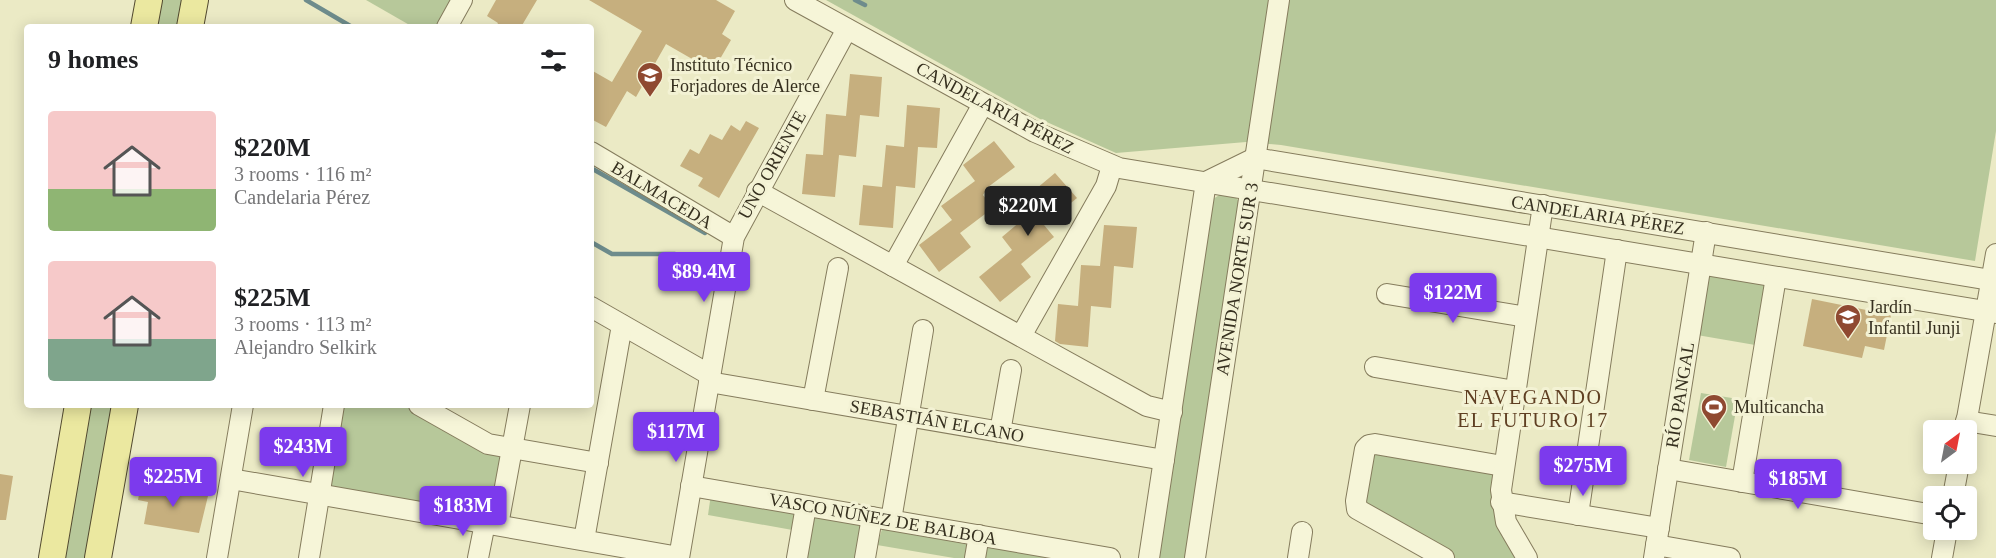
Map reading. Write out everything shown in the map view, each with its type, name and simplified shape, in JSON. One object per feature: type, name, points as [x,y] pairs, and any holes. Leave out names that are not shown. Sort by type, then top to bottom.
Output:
[{"type":"main road","points":[[145,24],[149,0]]},
{"type":"main road","points":[[191,24],[195,0]]},
{"type":"main road","points":[[52,558],[77,408]]},
{"type":"main road","points":[[98,558],[124,408]]},
{"type":"street","points":[[449,24],[462,0]]},
{"type":"street","name":"CANDELARIA PÉREZ","points":[[795,0],[1035,132],[1112,166],[1991,313]]},
{"type":"street","name":"AVENIDA NORTE SUR 3","points":[[1194,558],[1279,0]]},
{"type":"street","name":"UNO ORIENTE","points":[[679,557],[734,237],[847,28]]},
{"type":"street","points":[[893,266],[983,104]]},
{"type":"street","name":"BALMACEDA","points":[[594,154],[734,237]]},
{"type":"street","points":[[1149,558],[1206,182],[1255,158]]},
{"type":"street","name":"CANDELARIA PÉREZ","points":[[1255,158],[1994,280]]},
{"type":"street","points":[[1021,336],[1106,186],[1112,166]]},
{"type":"street","points":[[757,191],[1149,407],[1172,412]]},
{"type":"street","points":[[1527,558],[1508,527],[1501,502],[1503,466],[1543,205]]},
{"type":"street","name":"RÍO PANGAL","points":[[1657,544],[1706,232]]},
{"type":"street","points":[[1578,515],[1617,250]]},
{"type":"street","points":[[1967,420],[1991,313],[1996,254]]},
{"type":"street","points":[[813,400],[838,268]]},
{"type":"street","points":[[1742,482],[1776,277]]},
{"type":"street","points":[[1387,294],[1526,317]]},
{"type":"street","name":"SEBASTIÁN ELCANO","points":[[594,310],[710,379],[813,400],[1164,460]]},
{"type":"street","points":[[584,540],[622,325]]},
{"type":"street","points":[[865,558],[881,519],[909,417],[923,330]]},
{"type":"street","points":[[1375,368],[1515,391]]},
{"type":"street","points":[[1000,432],[1011,370]]},
{"type":"street","points":[[217,558],[243,408]]},
{"type":"street","points":[[309,558],[334,408]]},
{"type":"street","points":[[423,408],[483,442],[598,463]]},
{"type":"street","points":[[478,558],[491,524],[512,449],[519,408]]},
{"type":"street","points":[[1977,426],[1996,426]]},
{"type":"street","points":[[1444,558],[1357,509],[1356,501],[1365,449],[1375,444],[1503,466]]},
{"type":"street","points":[[1668,469],[1923,513]]},
{"type":"street","points":[[231,479],[679,557]]},
{"type":"street","name":"VASCO NÚÑEZ DE BALBOA","points":[[691,486],[979,536],[1058,554],[1110,558]]},
{"type":"street","points":[[1501,502],[1578,515],[1657,544],[1730,558]]},
{"type":"street","points":[[797,558],[806,506]]},
{"type":"street","points":[[1298,558],[1302,532]]},
{"type":"street","points":[[975,558],[979,536]]},
{"type":"street","points":[[1942,558],[1945,540]]},
{"type":"green space","points":[[156,0],[188,0],[184,24],[152,24]]},
{"type":"green space","points":[[366,0],[451,0],[438,24],[408,24]]},
{"type":"green space","points":[[826,0],[1996,0],[1996,131],[1975,261],[1281,145],[1246,142],[1116,153],[1040,119]]},
{"type":"green space","points":[[1221,194],[1235,196],[1240,203],[1188,558],[1157,558],[1213,199]]},
{"type":"green space","points":[[1708,276],[1763,283],[1768,286],[1761,346],[1697,335]]},
{"type":"green space","name":"Multicancha","points":[[1701,393],[1738,399],[1726,467],[1689,460]]},
{"type":"green space","points":[[85,408],[114,408],[88,558],[59,558]]},
{"type":"green space","points":[[343,408],[416,408],[505,452],[495,517],[328,489]]},
{"type":"green space","points":[[1372,451],[1494,474],[1519,558],[1453,558],[1366,509],[1367,458]]},
{"type":"green space","points":[[711,494],[797,511],[798,531],[708,515]]},
{"type":"green space","points":[[807,516],[863,522],[859,558],[800,558]]},
{"type":"green space","points":[[883,526],[969,539],[970,558],[954,558],[877,545]]},
{"type":"green space","points":[[980,546],[1051,555],[1052,558],[978,558]]},
{"type":"building","points":[[496,0],[537,0],[523,24],[498,24],[487,16]]},
{"type":"building","points":[[589,0],[716,0],[735,11],[722,34],[731,40],[713,71],[666,44],[636,97],[627,91],[606,127],[594,121],[594,72],[612,82],[642,31]]},
{"type":"building","points":[[850,74],[882,77],[879,117],[860,115],[856,157],[839,155],[835,197],[802,194],[806,154],[823,155],[826,114],[846,116]]},
{"type":"building","points":[[907,105],[940,108],[937,148],[918,147],[915,188],[896,186],[893,228],[859,225],[863,185],[882,187],[886,145],[904,147]]},
{"type":"building","points":[[746,121],[759,128],[719,198],[698,186],[703,178],[680,166],[690,149],[699,154],[710,134],[722,140],[731,125],[740,131]]},
{"type":"building","points":[[994,141],[1015,167],[988,187],[983,195],[993,208],[960,233],[971,247],[939,272],[919,245],[952,220],[941,206],[975,181],[963,165]]},
{"type":"building","points":[[1055,173],[1077,198],[1044,225],[1054,237],[1021,264],[1031,277],[1000,302],[979,277],[1012,250],[1002,237],[1034,210],[1024,199]]},
{"type":"building","points":[[1104,225],[1137,227],[1133,268],[1114,266],[1111,308],[1091,306],[1088,347],[1060,344],[1055,341],[1058,304],[1078,306],[1081,265],[1100,266]]},
{"type":"building","points":[[1812,299],[1891,315],[1884,350],[1865,346],[1862,358],[1803,346]]},
{"type":"building","points":[[0,474],[13,476],[6,520],[0,520]]},
{"type":"building","points":[[141,484],[208,496],[199,533],[144,524],[148,502],[138,500]]},
{"type":"waterway","points":[[306,0],[347,24]]},
{"type":"waterway","points":[[855,0],[865,5]]},
{"type":"waterway","points":[[594,170],[705,233]]},
{"type":"waterway","points":[[594,244],[612,254],[675,254]]},
{"type":"place","name":"Instituto Técnico Forjadores de Alerce","points":[[650,98]]},
{"type":"place","name":"Jardín Infantil Junji","points":[[1848,340]]},
{"type":"place","name":"Multicancha","points":[[1714,430]]},
{"type":"district","name":"NAVEGANDO EL FUTURO 17","points":[[1533,408]]}]
